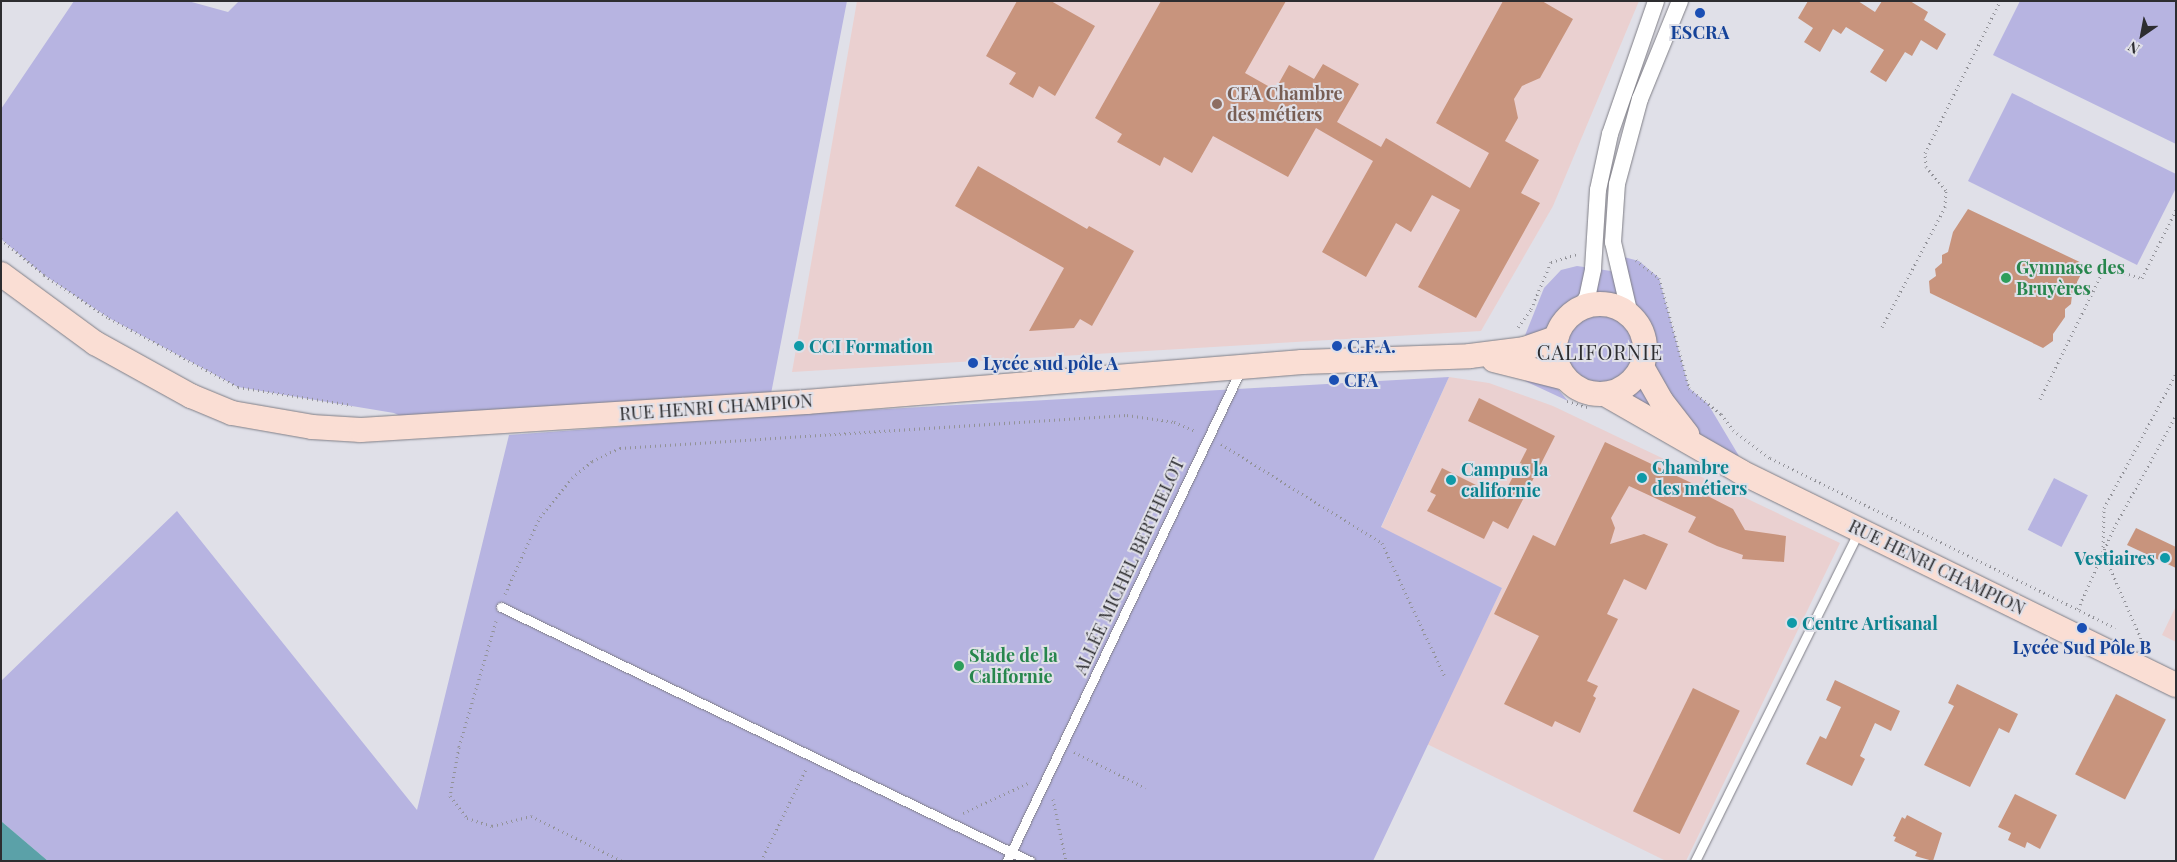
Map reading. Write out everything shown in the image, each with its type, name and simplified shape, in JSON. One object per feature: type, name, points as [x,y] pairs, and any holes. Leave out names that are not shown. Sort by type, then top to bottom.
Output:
[{"type":"street","points":[[1656,1],[1610,134],[1598,190],[1594,254],[1587,298],[1578,310],[1565,321],[1556,338],[1556,359],[1563,388],[1581,390],[1599,401],[1626,386],[1642,367],[1644,337],[1630,315],[1616,256],[1617,184],[1627,139],[1680,1]]},
{"type":"street","name":"RUE HENRI CHAMPION","points":[[1,274],[95,342],[191,396],[232,413],[312,427],[361,430],[770,404],[1243,367],[1470,356],[1524,349],[1556,338]]},
{"type":"street","points":[[1578,310],[1605,304],[1630,315]]},
{"type":"street","name":"RUE HENRI CHAMPION","points":[[1470,356],[1525,365],[1563,388]]},
{"type":"street","name":"RUE HENRI CHAMPION","points":[[1642,367],[1662,402],[1699,448]]},
{"type":"street","name":"RUE HENRI CHAMPION","points":[[1599,401],[1699,448],[2176,685]]},
{"type":"lane","name":"ALLÉE MICHEL BERTHELOT","points":[[1009,857],[1243,367]]},
{"type":"lane","points":[[1695,861],[1860,529]]},
{"type":"lane","points":[[501,607],[812,756],[1009,857],[1030,861]]},
{"type":"path","points":[[1882,327],[1945,207],[1946,190],[1926,167],[1925,153],[2000,1]]},
{"type":"path","points":[[2040,399],[2105,267],[2142,278],[2176,210]]},
{"type":"path","points":[[1,239],[44,275],[109,318],[238,387],[357,406]]},
{"type":"path","points":[[1512,336],[1530,309],[1551,262],[1571,254],[1594,254]]},
{"type":"path","points":[[1616,256],[1639,261],[1659,278],[1690,388],[1721,414],[1732,430],[1770,458],[2119,630]]},
{"type":"path","points":[[2143,643],[2103,552],[2104,508],[2176,374]]},
{"type":"path","points":[[1563,388],[1599,401]]},
{"type":"path","points":[[622,861],[531,816],[492,826],[467,818],[450,796],[459,747],[501,607],[540,517],[572,478],[592,461],[620,448],[1127,415],[1174,422],[1209,437],[1382,543],[1445,677]]},
{"type":"path","points":[[2078,609],[2103,552],[2176,415]]},
{"type":"path","points":[[2135,638],[2152,647]]},
{"type":"path","points":[[1062,746],[1146,788]]},
{"type":"path","points":[[761,861],[812,756]]},
{"type":"shaded area","points":[[74,1],[188,1],[228,12],[239,1],[847,1],[769,404],[421,426],[394,413],[238,387],[109,318],[44,275],[1,239],[1,109]]},
{"type":"shaded area","name":"CFA Chambre des métiers","points":[[857,1],[1639,1],[1553,206],[1481,331],[792,372]]},
{"type":"shaded area","points":[[2020,1],[2176,1],[2176,144],[1993,55]]},
{"type":"shaded area","points":[[2012,93],[2176,174],[2176,188],[2137,265],[1968,181]]},
{"type":"shaded area","points":[[1616,255],[1639,261],[1659,278],[1689,388],[1708,404],[1739,456],[1699,448],[1614,392],[1633,380],[1645,355],[1640,326],[1619,307],[1605,304],[1587,306],[1570,315],[1561,326],[1555,349],[1557,388],[1568,401],[1525,381],[1524,338],[1544,288],[1561,270],[1577,266],[1618,272]]},
{"type":"shaded area","points":[[1600,316],[1613,319],[1623,326],[1630,336],[1633,349],[1630,362],[1623,372],[1613,379],[1600,382],[1587,379],[1577,372],[1570,362],[1567,349],[1570,336],[1577,326],[1587,319]]},
{"type":"shaded area","points":[[1449,377],[1489,383],[1553,406],[1840,543],[1686,861],[1666,861],[1427,744],[1502,588],[1381,528]]},
{"type":"shaded area","name":"Stade de la Californie","points":[[1449,377],[1381,527],[1502,588],[1373,861],[48,861],[1,821],[1,681],[177,511],[417,810],[509,435],[764,416]]},
{"type":"shaded area","points":[[2054,478],[2088,495],[2062,547],[2028,530]]},
{"type":"shaded area","points":[[2176,606],[2176,642],[2162,635]]},
{"type":"shaded area","points":[[1,821],[48,861],[1,861]]},
{"type":"building","points":[[1017,1],[1051,1],[1095,26],[1055,96],[1039,86],[1033,98],[1009,84],[1016,73],[986,56]]},
{"type":"building","points":[[1161,1],[1286,1],[1245,73],[1275,90],[1289,65],[1314,79],[1323,64],[1359,84],[1337,122],[1381,147],[1386,138],[1470,188],[1489,153],[1436,123],[1503,1],[1542,1],[1573,19],[1540,78],[1522,86],[1514,99],[1518,118],[1505,141],[1539,160],[1521,193],[1540,203],[1476,318],[1418,287],[1460,210],[1432,195],[1411,232],[1396,223],[1366,277],[1322,252],[1373,161],[1316,128],[1288,177],[1213,136],[1192,173],[1164,157],[1160,166],[1117,142],[1122,134],[1095,118]]},
{"type":"building","points":[[1808,1],[1858,1],[1875,12],[1882,1],[1910,1],[1928,12],[1924,20],[1946,34],[1937,50],[1921,40],[1912,56],[1905,52],[1886,82],[1870,72],[1884,50],[1846,27],[1841,34],[1833,29],[1820,52],[1804,42],[1813,28],[1798,18]]},
{"type":"building","points":[[978,166],[1087,229],[1089,226],[1134,251],[1092,326],[1080,319],[1074,328],[1029,331],[1064,268],[955,206]]},
{"type":"building","name":"Gymnase des Bruyères","points":[[1968,209],[2086,265],[2077,282],[2077,291],[2072,295],[2071,304],[2065,309],[2065,317],[2053,334],[2053,341],[2043,348],[1930,293],[1929,281],[1936,276],[1935,269],[1942,263],[1942,255],[1948,252],[1953,232]]},
{"type":"building","name":"Campus la californie","points":[[1479,398],[1555,436],[1508,529],[1493,521],[1484,539],[1427,511],[1436,495],[1430,492],[1442,468],[1502,498],[1527,449],[1468,421]]},
{"type":"building","points":[[1605,442],[1700,487],[1698,491],[1733,509],[1745,530],[1786,536],[1784,562],[1742,559],[1743,555],[1717,546],[1688,532],[1696,517],[1629,486],[1611,518],[1615,528],[1610,544],[1644,534],[1668,544],[1646,590],[1624,579],[1607,614],[1618,619],[1587,681],[1598,686],[1593,696],[1596,698],[1580,733],[1555,721],[1552,727],[1504,704],[1539,636],[1494,614],[1533,535],[1555,546]]},
{"type":"building","name":"Vestiaires","points":[[2136,528],[2176,547],[2176,568],[2127,545]]},
{"type":"building","points":[[1835,680],[1900,711],[1891,731],[1875,723],[1860,756],[1865,759],[1852,786],[1806,764],[1820,736],[1826,739],[1841,707],[1826,700]]},
{"type":"building","points":[[1957,684],[2018,714],[2009,733],[1999,728],[1970,787],[1924,765],[1954,706],[1948,703]]},
{"type":"building","points":[[1693,688],[1740,711],[1680,834],[1633,811]]},
{"type":"building","points":[[2116,694],[2166,719],[2125,800],[2075,774]]},
{"type":"building","points":[[2015,794],[2057,815],[2040,849],[2027,842],[2025,848],[2008,840],[2011,833],[1998,827]]},
{"type":"building","points":[[1907,815],[1942,833],[1933,861],[1915,856],[1917,852],[1894,841],[1896,837],[1893,836],[1902,817],[1905,819]]},
{"type":"place","name":"ESCRA","points":[[1700,13]]},
{"type":"place","name":"CFA Chambre des métiers","points":[[1217,104]]},
{"type":"place","name":"Gymnase des Bruyères","points":[[2006,278]]},
{"type":"place","name":"CCI Formation","points":[[799,346]]},
{"type":"place","name":"C.F.A.","points":[[1337,346]]},
{"type":"place","name":"Lycée sud pôle A","points":[[973,363]]},
{"type":"place","name":"CFA","points":[[1334,380]]},
{"type":"place","name":"Chambre des métiers","points":[[1642,478]]},
{"type":"place","name":"Campus la californie","points":[[1451,480]]},
{"type":"place","name":"Vestiaires","points":[[2165,558]]},
{"type":"place","name":"Centre Artisanal","points":[[1792,623]]},
{"type":"place","name":"Lycée Sud Pôle B","points":[[2082,628]]},
{"type":"place","name":"Stade de la Californie","points":[[959,666]]},
{"type":"district","name":"CALIFORNIE","points":[[1600,351]]}]
